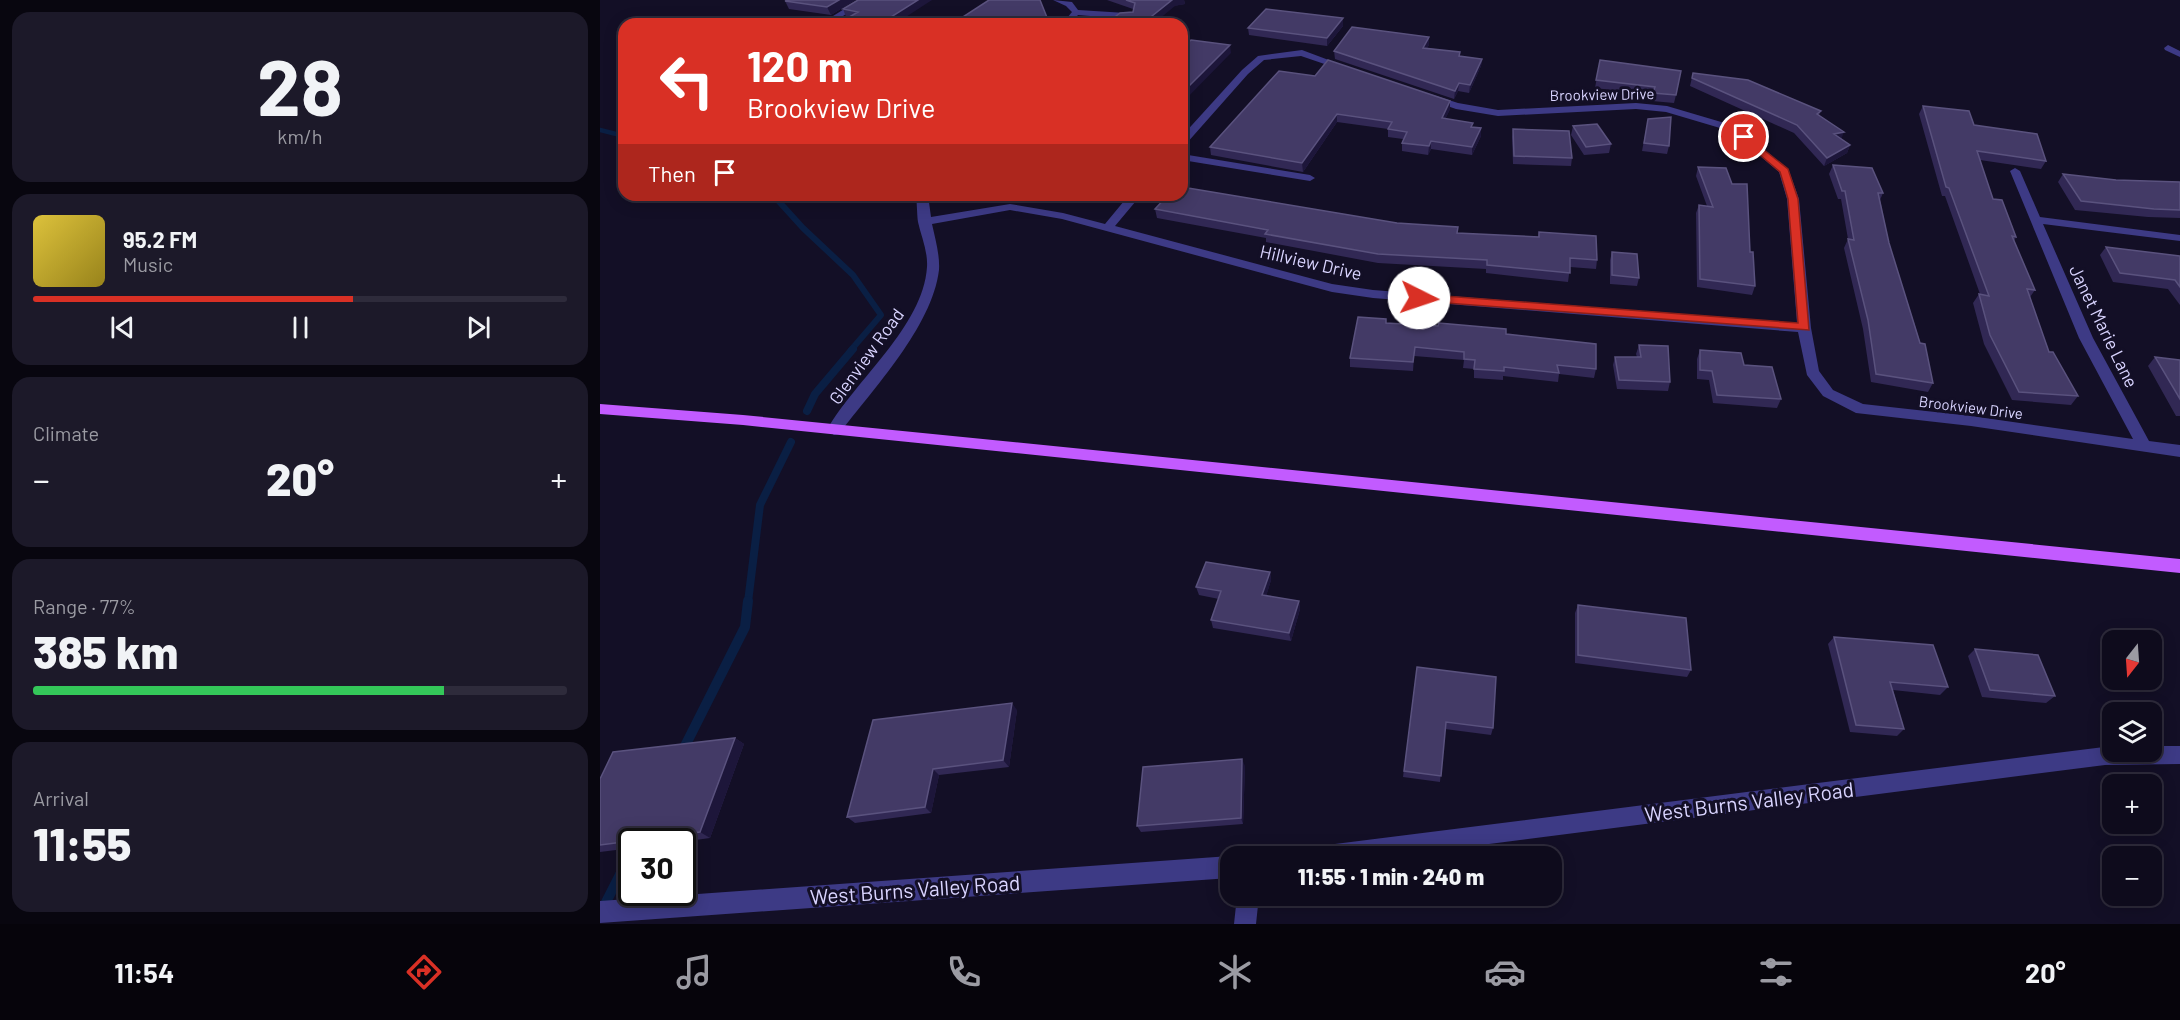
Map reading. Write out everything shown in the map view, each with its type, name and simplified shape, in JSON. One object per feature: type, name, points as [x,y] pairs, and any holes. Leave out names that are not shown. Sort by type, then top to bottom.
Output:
[{"type":"main road","points":[[600,409],[834,430],[2180,566]]},
{"type":"street","points":[[834,18],[865,0]]},
{"type":"street","points":[[1057,0],[1069,4],[1076,12],[1126,16]]},
{"type":"street","points":[[1071,18],[1076,12]]},
{"type":"street","points":[[2168,48],[2180,54]]},
{"type":"street","points":[[1188,135],[1245,72],[1261,58],[1302,53],[1359,73]]},
{"type":"street","name":"Brookview Drive","points":[[1413,92],[1456,106],[1498,113],[1636,106],[1667,109],[1724,126],[1744,137],[1784,171],[1793,199],[1804,328],[1812,372],[1828,393],[1861,409],[1971,421],[2180,451]]},
{"type":"street","points":[[1188,158],[1310,178]]},
{"type":"street","name":"Janet Marie Lane","points":[[2015,171],[2086,338],[2144,446]]},
{"type":"street","name":"Glenview Road","points":[[834,430],[921,310],[933,268],[922,201]]},
{"type":"street","points":[[1107,228],[1130,201]]},
{"type":"street","name":"Hillview Drive","points":[[924,222],[1010,207],[1063,216],[1332,288],[1373,294],[1804,328]]},
{"type":"street","points":[[2036,220],[2180,238]]},
{"type":"street","name":"West Burns Valley Road","points":[[1397,846],[2105,756],[2180,755]]},
{"type":"street","name":"West Burns Valley Road","points":[[600,912],[1220,868]]},
{"type":"street","points":[[1245,924],[1247,906]]},
{"type":"building","points":[[839,0],[827,7],[785,1]]},
{"type":"building","points":[[858,0],[918,0],[890,18],[853,18],[855,17],[851,16],[858,12],[843,9]]},
{"type":"building","points":[[989,0],[1040,0],[1047,18],[961,18]]},
{"type":"building","points":[[1126,0],[1172,0],[1150,18],[1114,18],[1120,13],[1133,12],[1135,3]]},
{"type":"building","points":[[1266,9],[1343,18],[1327,38],[1248,28]]},
{"type":"building","points":[[1352,27],[1429,37],[1423,48],[1460,52],[1459,56],[1482,59],[1470,85],[1459,83],[1455,91],[1334,51]]},
{"type":"building","points":[[1191,40],[1230,45],[1188,87],[1188,43]]},
{"type":"building","points":[[1328,60],[1450,101],[1442,118],[1473,123],[1471,127],[1481,128],[1472,147],[1431,141],[1429,146],[1402,143],[1407,132],[1388,129],[1392,122],[1337,114],[1302,163],[1210,147],[1279,71],[1315,76]]},
{"type":"building","points":[[1600,60],[1681,71],[1676,95],[1653,93],[1655,87],[1596,80]]},
{"type":"building","points":[[1693,73],[1748,80],[1821,111],[1817,114],[1844,132],[1834,134],[1850,145],[1827,158],[1797,125],[1692,78]]},
{"type":"building","points":[[1923,106],[1969,111],[1974,125],[2037,134],[2046,161],[1977,151],[1993,199],[2002,200],[2016,237],[2012,236],[2035,290],[2027,289],[2049,352],[2053,352],[2078,396],[2019,392],[1990,335],[1979,294],[1989,296],[1949,188],[1946,187]]},
{"type":"building","points":[[1671,117],[1669,146],[1644,143],[1648,119]]},
{"type":"building","points":[[1597,124],[1611,144],[1586,147],[1573,126]]},
{"type":"building","points":[[1513,129],[1569,131],[1572,158],[1514,156]]},
{"type":"building","points":[[1833,165],[1872,168],[1883,193],[1878,193],[1889,243],[1920,343],[1925,344],[1933,383],[1876,374],[1868,320],[1848,239],[1854,240],[1845,191],[1842,191]]},
{"type":"building","points":[[1698,167],[1726,168],[1732,184],[1747,184],[1750,252],[1753,252],[1755,286],[1700,279],[1699,205],[1713,207]]},
{"type":"building","points":[[2063,174],[2116,180],[2180,182],[2180,210],[2081,201]]},
{"type":"building","points":[[1188,188],[1397,223],[1458,227],[1457,233],[1539,237],[1539,232],[1596,236],[1597,260],[1570,258],[1570,273],[1487,265],[1487,260],[1378,254],[1265,234],[1268,230],[1155,209],[1162,201],[1188,201]]},
{"type":"building","points":[[2106,247],[2180,256],[2180,287],[2175,280],[2120,273]]},
{"type":"building","points":[[1612,252],[1637,254],[1639,278],[1612,275]]},
{"type":"building","points":[[1358,317],[1386,319],[1386,323],[1438,326],[1439,323],[1506,329],[1506,334],[1596,344],[1596,369],[1557,365],[1559,373],[1504,367],[1504,371],[1474,369],[1475,360],[1464,359],[1464,352],[1415,347],[1413,362],[1350,358]]},
{"type":"building","points":[[1639,345],[1668,346],[1670,382],[1619,380],[1615,357],[1641,357]]},
{"type":"building","points":[[1700,350],[1741,353],[1744,365],[1772,367],[1781,399],[1717,395],[1712,371],[1700,370]]},
{"type":"building","points":[[2155,357],[2180,360],[2180,399]]},
{"type":"building","points":[[1206,562],[1270,572],[1262,595],[1299,601],[1289,633],[1211,620],[1221,591],[1196,587]]},
{"type":"building","points":[[1578,605],[1686,618],[1691,670],[1578,655]]},
{"type":"building","points":[[1834,637],[1933,645],[1948,687],[1890,682],[1904,729],[1856,725]]},
{"type":"building","points":[[1975,649],[2038,655],[2055,696],[1990,690]]},
{"type":"building","points":[[1417,667],[1496,677],[1493,728],[1446,722],[1441,776],[1404,771]]},
{"type":"building","points":[[1012,703],[1003,760],[933,769],[925,807],[847,817],[873,720]]},
{"type":"building","points":[[735,738],[700,832],[696,833],[696,828],[618,828],[618,843],[600,845],[600,779],[613,752]]},
{"type":"building","points":[[1242,759],[1241,818],[1137,826],[1143,767]]},
{"type":"waterway","points":[[600,130],[618,134]]},
{"type":"waterway","points":[[778,201],[803,228],[853,275],[881,315],[851,350]]},
{"type":"waterway","points":[[807,411],[815,394],[853,349]]},
{"type":"waterway","points":[[748,602],[760,505],[791,442]]},
{"type":"waterway","points":[[682,752],[745,627],[748,601]]},
{"type":"waterway","points":[[600,914],[618,879]]},
{"type":"route","points":[[1419,298],[1804,328],[1805,315],[1793,199],[1789,185],[1784,171],[1744,137]]}]
